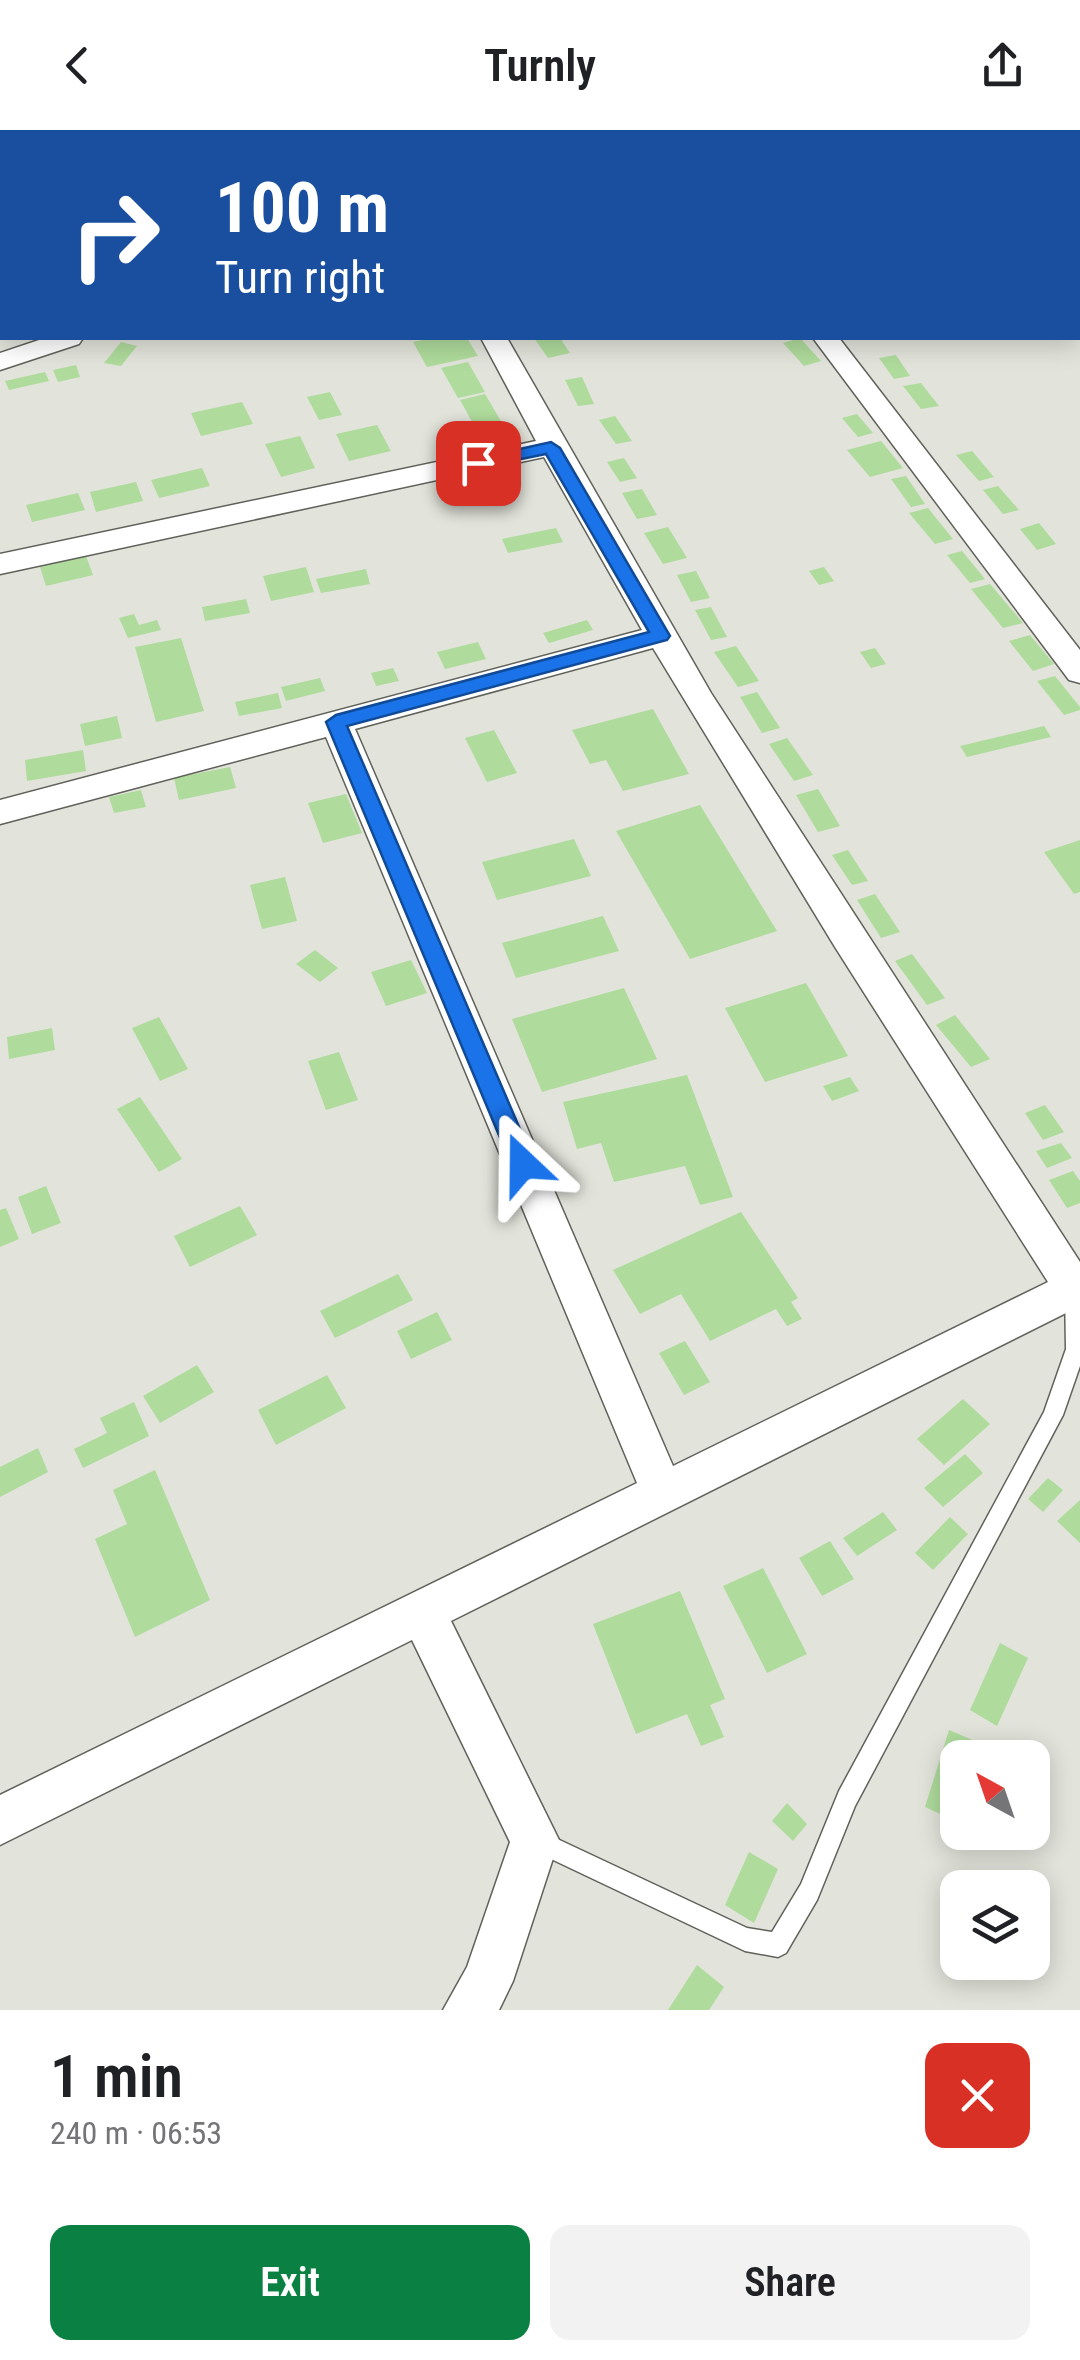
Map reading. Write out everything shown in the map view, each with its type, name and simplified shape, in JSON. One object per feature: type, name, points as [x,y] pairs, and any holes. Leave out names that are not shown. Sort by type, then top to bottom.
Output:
[{"type":"street","points":[[0,362],[64,340]]},
{"type":"street","points":[[0,1822],[1077,1287],[773,820],[551,448],[495,340]]},
{"type":"street","points":[[828,340],[1080,672]]},
{"type":"street","points":[[0,564],[551,448]]},
{"type":"street","points":[[0,812],[660,636]]},
{"type":"street","points":[[336,722],[662,1492]]},
{"type":"street","points":[[422,1612],[535,1840],[488,1981],[469,2010]]},
{"type":"lane","points":[[535,1840],[745,1939],[778,1944],[809,1892],[847,1799],[1052,1416],[1076,1349],[1077,1287]]},
{"type":"building","points":[[468,340],[478,356],[427,367],[413,342]]},
{"type":"building","points":[[535,340],[561,340],[570,353],[548,358]]},
{"type":"building","points":[[802,340],[821,361],[804,366],[783,343]]},
{"type":"building","points":[[121,342],[137,346],[121,366],[104,363]]},
{"type":"building","points":[[896,355],[910,376],[894,379],[879,358]]},
{"type":"building","points":[[468,362],[485,392],[458,398],[441,368]]},
{"type":"building","points":[[76,365],[80,377],[58,382],[53,370]]},
{"type":"building","points":[[45,372],[49,381],[9,390],[5,381]]},
{"type":"building","points":[[582,377],[594,404],[578,406],[565,380]]},
{"type":"building","points":[[921,383],[939,406],[921,409],[903,386]]},
{"type":"building","points":[[330,392],[342,415],[319,420],[307,397]]},
{"type":"building","points":[[485,394],[505,428],[479,434],[460,400]]},
{"type":"building","points":[[242,402],[253,424],[201,436],[191,413]]},
{"type":"building","points":[[857,414],[873,433],[858,437],[842,418]]},
{"type":"building","points":[[615,416],[632,441],[616,444],[599,420]]},
{"type":"building","points":[[377,425],[391,451],[349,461],[336,434]]},
{"type":"building","points":[[300,436],[315,468],[281,477],[265,444]]},
{"type":"building","points":[[881,441],[903,468],[870,477],[847,450]]},
{"type":"building","points":[[972,451],[994,477],[979,481],[956,455]]},
{"type":"building","points":[[624,458],[637,478],[620,482],[607,462]]},
{"type":"building","points":[[202,468],[210,486],[159,498],[151,480]]},
{"type":"building","points":[[906,476],[925,504],[911,507],[891,479]]},
{"type":"building","points":[[136,482],[143,501],[96,512],[90,492]]},
{"type":"building","points":[[998,486],[1019,510],[1003,514],[983,490]]},
{"type":"building","points":[[642,489],[657,515],[637,519],[622,493]]},
{"type":"building","points":[[78,493],[85,510],[32,522],[26,505]]},
{"type":"building","points":[[928,508],[953,539],[935,544],[909,513]]},
{"type":"building","points":[[1039,523],[1056,544],[1037,550],[1020,529]]},
{"type":"building","points":[[668,527],[687,558],[663,564],[644,533]]},
{"type":"building","points":[[556,528],[563,542],[508,553],[502,539]]},
{"type":"building","points":[[962,551],[985,579],[970,583],[947,555]]},
{"type":"building","points":[[86,556],[93,575],[46,586],[40,567]]},
{"type":"building","points":[[306,567],[314,592],[271,601],[263,576]]},
{"type":"building","points":[[824,567],[834,581],[819,585],[809,571]]},
{"type":"building","points":[[366,569],[370,584],[321,593],[316,579]]},
{"type":"building","points":[[696,571],[710,598],[691,602],[677,575]]},
{"type":"building","points":[[990,584],[1023,623],[1003,628],[971,589]]},
{"type":"building","points":[[246,599],[250,613],[205,621],[202,607]]},
{"type":"building","points":[[711,607],[727,637],[711,640],[695,610]]},
{"type":"building","points":[[134,614],[139,625],[157,620],[161,630],[128,638],[119,618]]},
{"type":"building","points":[[587,620],[593,630],[549,643],[543,633]]},
{"type":"building","points":[[1030,635],[1054,664],[1033,671],[1009,641]]},
{"type":"building","points":[[181,638],[204,711],[156,722],[135,647]]},
{"type":"building","points":[[478,642],[486,659],[445,669],[437,652]]},
{"type":"building","points":[[736,646],[759,681],[738,687],[714,652]]},
{"type":"building","points":[[875,648],[886,664],[871,668],[860,652]]},
{"type":"building","points":[[393,668],[399,681],[376,686],[371,673]]},
{"type":"building","points":[[1055,676],[1080,710],[1064,715],[1037,681]]},
{"type":"building","points":[[320,678],[325,691],[286,701],[281,687]]},
{"type":"building","points":[[757,692],[780,728],[762,733],[740,697]]},
{"type":"building","points":[[278,693],[282,708],[239,716],[235,702]]},
{"type":"building","points":[[653,709],[689,774],[623,791],[606,760],[590,764],[572,730]]},
{"type":"building","points":[[117,716],[122,738],[85,746],[80,724]]},
{"type":"building","points":[[1044,726],[1051,737],[967,757],[960,746]]},
{"type":"building","points":[[494,730],[517,773],[487,782],[465,738]]},
{"type":"building","points":[[787,738],[813,775],[794,781],[769,744]]},
{"type":"building","points":[[83,750],[86,771],[27,781],[25,760]]},
{"type":"building","points":[[230,767],[236,788],[179,800],[174,778]]},
{"type":"building","points":[[818,789],[840,826],[818,832],[796,795]]},
{"type":"building","points":[[141,790],[146,807],[114,813],[109,797]]},
{"type":"building","points":[[346,794],[362,833],[323,843],[308,803]]},
{"type":"building","points":[[700,805],[777,931],[690,959],[616,831]]},
{"type":"building","points":[[574,839],[591,876],[497,900],[482,862]]},
{"type":"building","points":[[1080,840],[1080,892],[1074,894],[1044,852]]},
{"type":"building","points":[[848,850],[868,881],[852,885],[832,855]]},
{"type":"building","points":[[285,877],[297,921],[262,929],[250,885]]},
{"type":"building","points":[[875,894],[900,932],[881,938],[857,900]]},
{"type":"building","points":[[603,916],[619,951],[516,978],[502,943]]},
{"type":"building","points":[[315,950],[338,968],[320,982],[296,964]]},
{"type":"building","points":[[912,954],[945,998],[927,1005],[895,961]]},
{"type":"building","points":[[411,960],[427,993],[386,1006],[371,972]]},
{"type":"building","points":[[806,983],[848,1056],[765,1082],[725,1008]]},
{"type":"building","points":[[624,988],[657,1059],[542,1092],[512,1019]]},
{"type":"building","points":[[955,1015],[990,1059],[971,1067],[936,1025]]},
{"type":"building","points":[[159,1017],[188,1069],[160,1081],[132,1028]]},
{"type":"building","points":[[52,1028],[55,1050],[9,1059],[7,1037]]},
{"type":"building","points":[[339,1052],[358,1100],[326,1110],[308,1061]]},
{"type":"building","points":[[687,1075],[733,1197],[700,1205],[685,1166],[614,1182],[601,1143],[577,1149],[563,1102]]},
{"type":"building","points":[[850,1077],[859,1091],[832,1101],[823,1086]]},
{"type":"building","points":[[140,1097],[182,1159],[159,1172],[117,1109]]},
{"type":"building","points":[[1045,1105],[1064,1132],[1043,1140],[1025,1113]]},
{"type":"building","points":[[1061,1143],[1072,1158],[1047,1168],[1036,1151]]},
{"type":"building","points":[[1073,1171],[1080,1181],[1080,1203],[1067,1208],[1049,1180]]},
{"type":"building","points":[[46,1186],[61,1223],[32,1234],[18,1197]]},
{"type":"building","points":[[240,1206],[257,1235],[190,1267],[174,1236]]},
{"type":"building","points":[[6,1208],[19,1239],[0,1247],[0,1210]]},
{"type":"building","points":[[741,1212],[798,1298],[791,1302],[802,1319],[787,1326],[776,1309],[710,1341],[681,1294],[640,1314],[613,1270]]},
{"type":"building","points":[[398,1274],[413,1300],[335,1338],[320,1311]]},
{"type":"building","points":[[437,1312],[452,1340],[411,1359],[397,1331]]},
{"type":"building","points":[[685,1341],[710,1382],[684,1395],[659,1353]]},
{"type":"building","points":[[197,1365],[214,1392],[160,1423],[143,1396]]},
{"type":"building","points":[[327,1375],[346,1408],[276,1445],[258,1410]]},
{"type":"building","points":[[963,1399],[990,1424],[944,1465],[917,1439]]},
{"type":"building","points":[[134,1402],[149,1436],[83,1468],[74,1449],[107,1433],[100,1418]]},
{"type":"building","points":[[38,1448],[48,1472],[0,1497],[0,1467]]},
{"type":"building","points":[[965,1454],[983,1473],[943,1507],[924,1488]]},
{"type":"building","points":[[155,1470],[210,1600],[135,1637],[95,1539],[127,1524],[113,1490]]},
{"type":"building","points":[[1048,1478],[1063,1490],[1043,1512],[1028,1499]]},
{"type":"building","points":[[1080,1500],[1080,1543],[1057,1521]]},
{"type":"building","points":[[883,1512],[897,1530],[857,1556],[843,1538]]},
{"type":"building","points":[[950,1517],[968,1534],[933,1570],[915,1553]]},
{"type":"building","points":[[830,1541],[854,1579],[822,1596],[799,1558]]},
{"type":"building","points":[[763,1568],[807,1654],[767,1673],[723,1586]]},
{"type":"building","points":[[680,1591],[725,1699],[710,1705],[724,1737],[701,1746],[687,1714],[636,1734],[593,1624]]},
{"type":"building","points":[[1000,1643],[1028,1658],[997,1726],[970,1710]]},
{"type":"building","points":[[949,1730],[973,1740],[946,1740]]},
{"type":"building","points":[[940,1759],[940,1814],[925,1807]]},
{"type":"building","points":[[787,1803],[807,1824],[793,1841],[772,1821]]},
{"type":"building","points":[[749,1852],[778,1869],[754,1923],[725,1905]]},
{"type":"building","points":[[697,1965],[724,1987],[709,2010],[668,2010]]},
{"type":"route","points":[[478,463],[551,448],[660,636],[336,722],[523,1164]]}]
